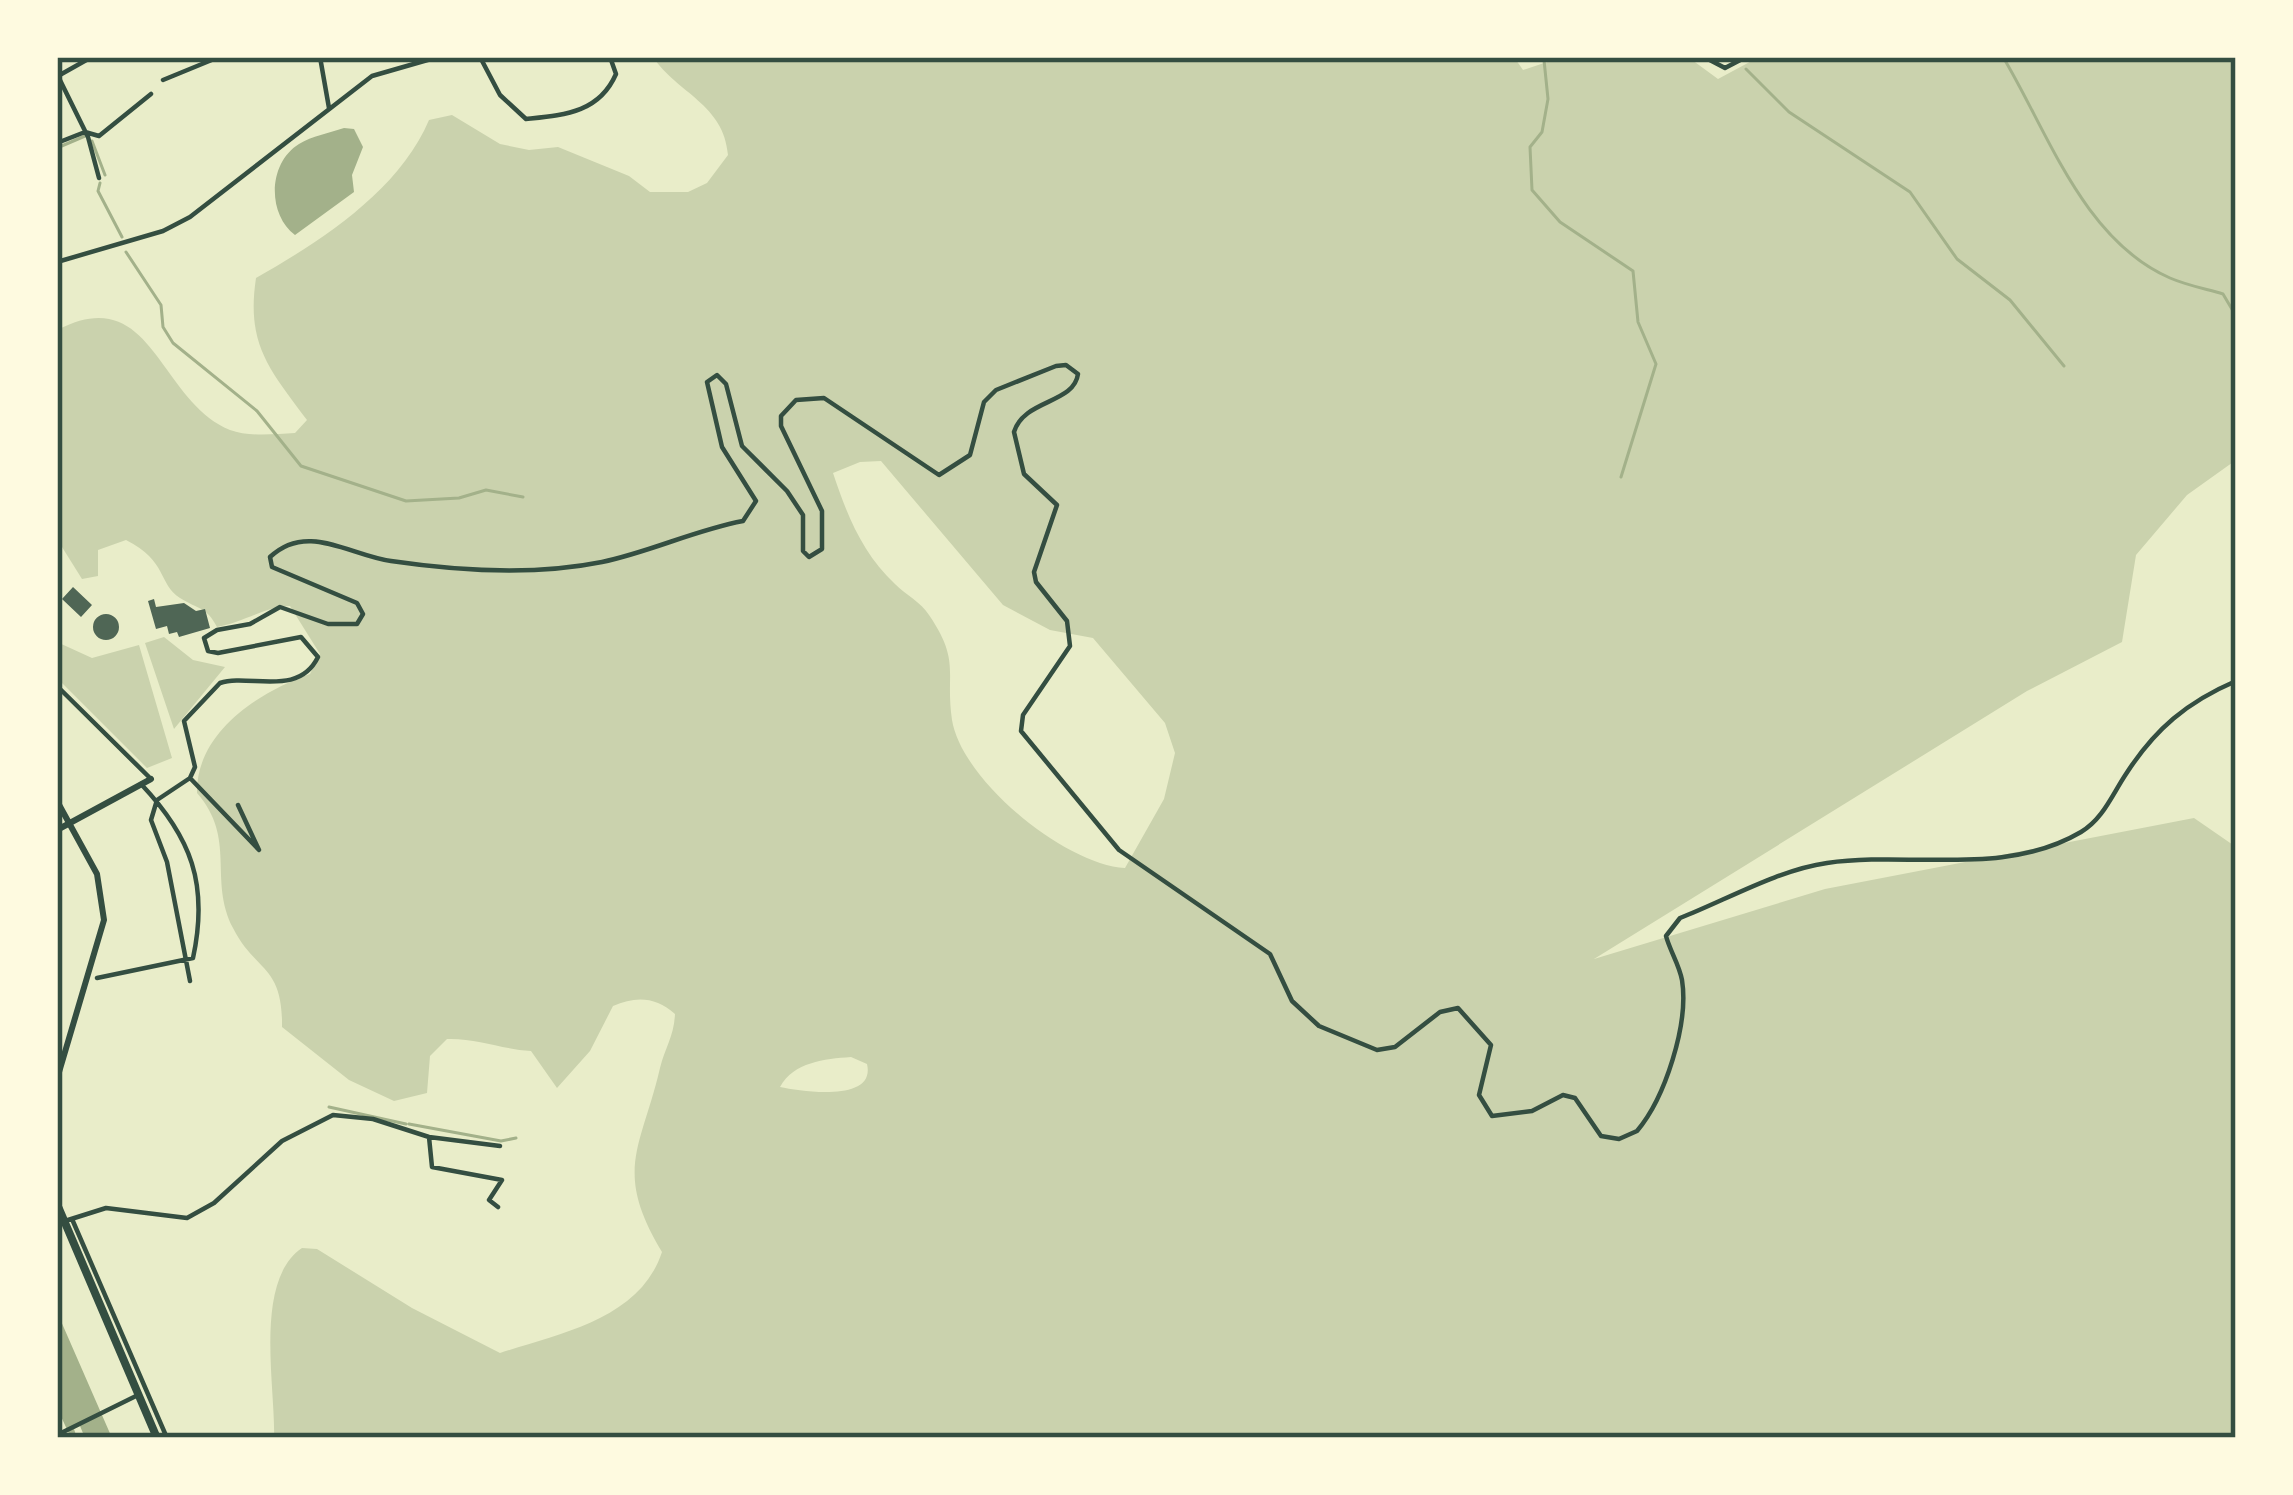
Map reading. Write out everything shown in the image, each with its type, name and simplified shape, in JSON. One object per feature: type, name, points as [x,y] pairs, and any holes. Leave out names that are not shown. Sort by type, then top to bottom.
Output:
[{"type":"main road","points":[[57,1204],[68,1220],[132,1398],[158,1438]]},
{"type":"street","points":[[163,80],[219,57]]},
{"type":"street","points":[[320,57],[329,108]]},
{"type":"street","points":[[57,262],[163,231],[190,217],[372,76],[438,57]]},
{"type":"street","points":[[480,57],[500,95],[526,119],[585,108],[608,91],[616,74],[610,57]]},
{"type":"street","points":[[1704,57],[1725,68],[1746,57]]},
{"type":"street","points":[[90,58],[57,75],[85,132],[99,178]]},
{"type":"street","points":[[57,143],[85,132],[104,133],[151,94]]},
{"type":"street","points":[[190,981],[167,862],[151,820],[157,800],[190,778],[196,759],[184,721],[209,690],[229,680],[265,686],[304,672],[318,657],[301,637],[218,653],[208,651],[204,638],[250,624],[280,607],[328,624],[351,626],[362,620],[357,603],[272,567],[270,557],[285,545],[309,540],[389,561],[505,572],[601,562],[743,521],[756,501],[715,428],[707,382],[717,375],[726,384],[742,446],[796,502],[805,528],[803,551],[818,556],[822,511],[781,426],[782,416],[796,400],[824,398],[939,475],[970,455],[985,402],[996,390],[1066,365],[1078,374],[1077,385],[1025,410],[1014,432],[1024,474],[1057,505],[1034,572],[1072,634],[1070,646],[1023,716],[1021,730],[1028,744],[1119,850],[1270,954],[1292,1001],[1319,1026],[1377,1050],[1395,1047],[1440,1012],[1458,1008],[1491,1046],[1479,1095],[1492,1116],[1532,1111],[1563,1094],[1575,1098],[1595,1131],[1619,1138],[1637,1131],[1648,1118],[1674,1045],[1683,992],[1666,936],[1680,918],[1824,863],[1998,856],[2036,851],[2083,832],[2103,813],[2169,719],[2201,696],[2236,681]]},
{"type":"street","points":[[57,686],[151,778],[57,830]]},
{"type":"street","points":[[190,778],[259,850],[238,805]]},
{"type":"street","points":[[97,978],[193,958],[198,930],[196,885],[181,827],[141,784]]},
{"type":"street","points":[[57,801],[97,874],[104,920],[57,1079]]},
{"type":"street","points":[[167,1438],[68,1220],[106,1208],[187,1219],[209,1208],[282,1142],[333,1115],[374,1119],[429,1138],[500,1146]]},
{"type":"street","points":[[429,1138],[431,1166],[502,1180],[489,1200],[498,1207]]},
{"type":"street","points":[[57,1435],[132,1398]]},
{"type":"shaded area","points":[[653,57],[1514,57],[1523,70],[1562,57],[1688,57],[1718,79],[1759,57],[2236,57],[2236,460],[2187,495],[2136,555],[2122,642],[2027,691],[1594,959],[1825,889],[2194,818],[2236,847],[2236,1438],[274,1438],[272,1310],[287,1264],[302,1248],[317,1249],[412,1308],[500,1353],[596,1320],[636,1293],[662,1252],[638,1200],[636,1160],[675,1014],[646,1000],[613,1006],[590,1051],[557,1088],[531,1051],[447,1039],[430,1056],[427,1093],[394,1101],[349,1080],[282,1027],[273,980],[241,942],[226,910],[216,827],[197,793],[199,771],[207,751],[234,717],[310,674],[320,654],[290,606],[217,627],[205,612],[173,592],[149,556],[126,540],[98,550],[98,576],[82,579],[57,539],[57,330],[89,319],[114,320],[135,331],[206,415],[230,430],[295,433],[307,420],[264,355],[254,321],[256,278],[356,212],[398,169],[429,120],[452,115],[500,144],[529,150],[558,147],[629,176],[650,192],[688,192],[707,183],[728,155],[725,138],[709,111]],"holes":[[[881,461],[1003,605],[1050,630],[1093,638],[1165,723],[1175,753],[1164,799],[1125,868],[1074,852],[1020,816],[975,768],[960,744],[952,720],[948,656],[939,631],[926,610],[873,559],[833,473],[860,462]],[[851,1057],[867,1064],[867,1076],[850,1089],[820,1092],[780,1087],[801,1067]]]},
{"type":"shaded area","points":[[354,129],[363,147],[352,175],[354,192],[295,235],[279,215],[276,202],[281,163],[299,144]]},
{"type":"shaded area","points":[[164,637],[193,660],[225,667],[174,729],[145,643]]},
{"type":"shaded area","points":[[57,642],[92,658],[139,645],[172,758],[147,768],[57,678]]},
{"type":"shaded area","points":[[57,1312],[112,1438],[85,1438],[80,1426],[74,1429],[77,1438],[71,1438],[58,1410]]},
{"type":"building","points":[[73,587],[92,605],[81,617],[62,599]]},
{"type":"building","points":[[154,599],[156,607],[184,603],[196,611],[205,609],[210,628],[179,637],[177,632],[169,634],[167,626],[156,629],[148,601]]},
{"type":"building","points":[[106,614],[119,627],[106,640],[93,627]]},
{"type":"waterway","points":[[2003,57],[2071,181],[2114,238],[2140,261],[2170,278],[2223,294],[2236,316]]},
{"type":"waterway","points":[[1544,60],[1548,99],[1542,132],[1530,147],[1532,190],[1560,222],[1633,271],[1638,322],[1656,364],[1621,477]]},
{"type":"waterway","points":[[1746,69],[1789,112],[1910,192],[1957,259],[2010,300],[2064,366]]},
{"type":"waterway","points":[[57,148],[85,136]]},
{"type":"waterway","points":[[92,141],[105,175]]},
{"type":"waterway","points":[[100,183],[98,191],[122,237]]},
{"type":"waterway","points":[[126,252],[161,305],[163,327],[173,343],[257,411],[301,466],[406,501],[459,498],[486,490],[523,497]]},
{"type":"waterway","points":[[329,1107],[406,1124]]},
{"type":"waterway","points":[[409,1124],[501,1141],[516,1138]]}]
